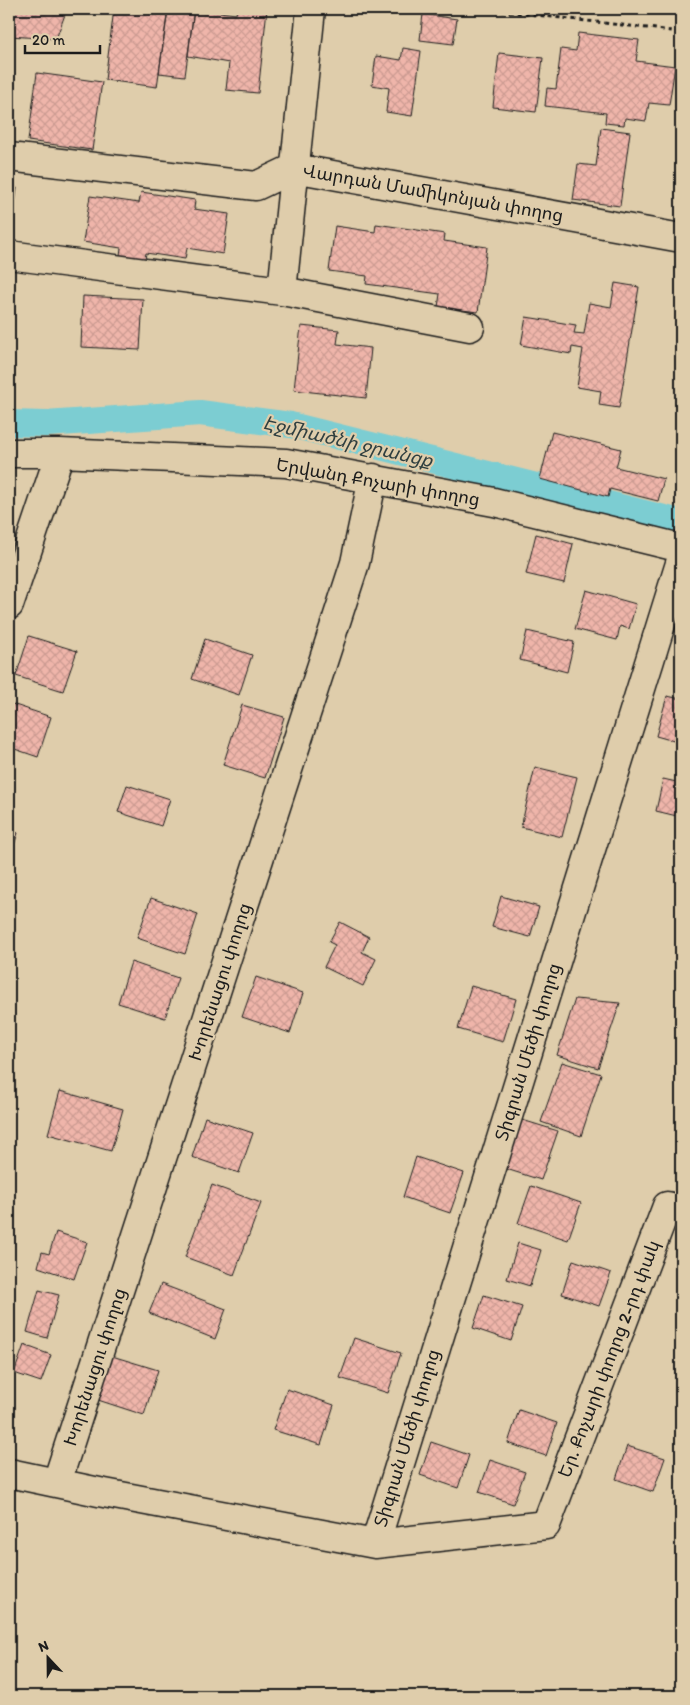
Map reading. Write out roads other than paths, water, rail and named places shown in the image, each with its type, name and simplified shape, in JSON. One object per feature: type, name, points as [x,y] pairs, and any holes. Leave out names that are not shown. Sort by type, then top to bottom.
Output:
[{"type":"street","points":[[282,290],[310,9]]},
{"type":"street","name":"Վարդան Մամիկոնյան փողոց","points":[[9,157],[256,186],[294,168],[681,238]]},
{"type":"street","points":[[9,255],[282,290],[470,327]]},
{"type":"street","name":"Երվանդ Քոչարի փողոց","points":[[9,453],[60,453],[286,463],[494,502],[681,548]]},
{"type":"street","points":[[9,605],[60,453]]},
{"type":"street","name":"Խորենացու փողոց","points":[[58,1482],[355,563],[373,478]]},
{"type":"street","name":"Տիգրան Մեծի փողոց","points":[[375,1544],[681,560]]},
{"type":"street","name":"Եր. Քոչարի փողոց 2-րդ փակ","points":[[375,1544],[546,1525],[667,1206],[681,1210]]},
{"type":"street","points":[[9,1473],[109,1494],[375,1544]]},
{"type":"waterway","name":"Էջմիածնի ջրանցք","points":[[9,423],[46,424],[200,413],[291,425],[681,522]]}]
